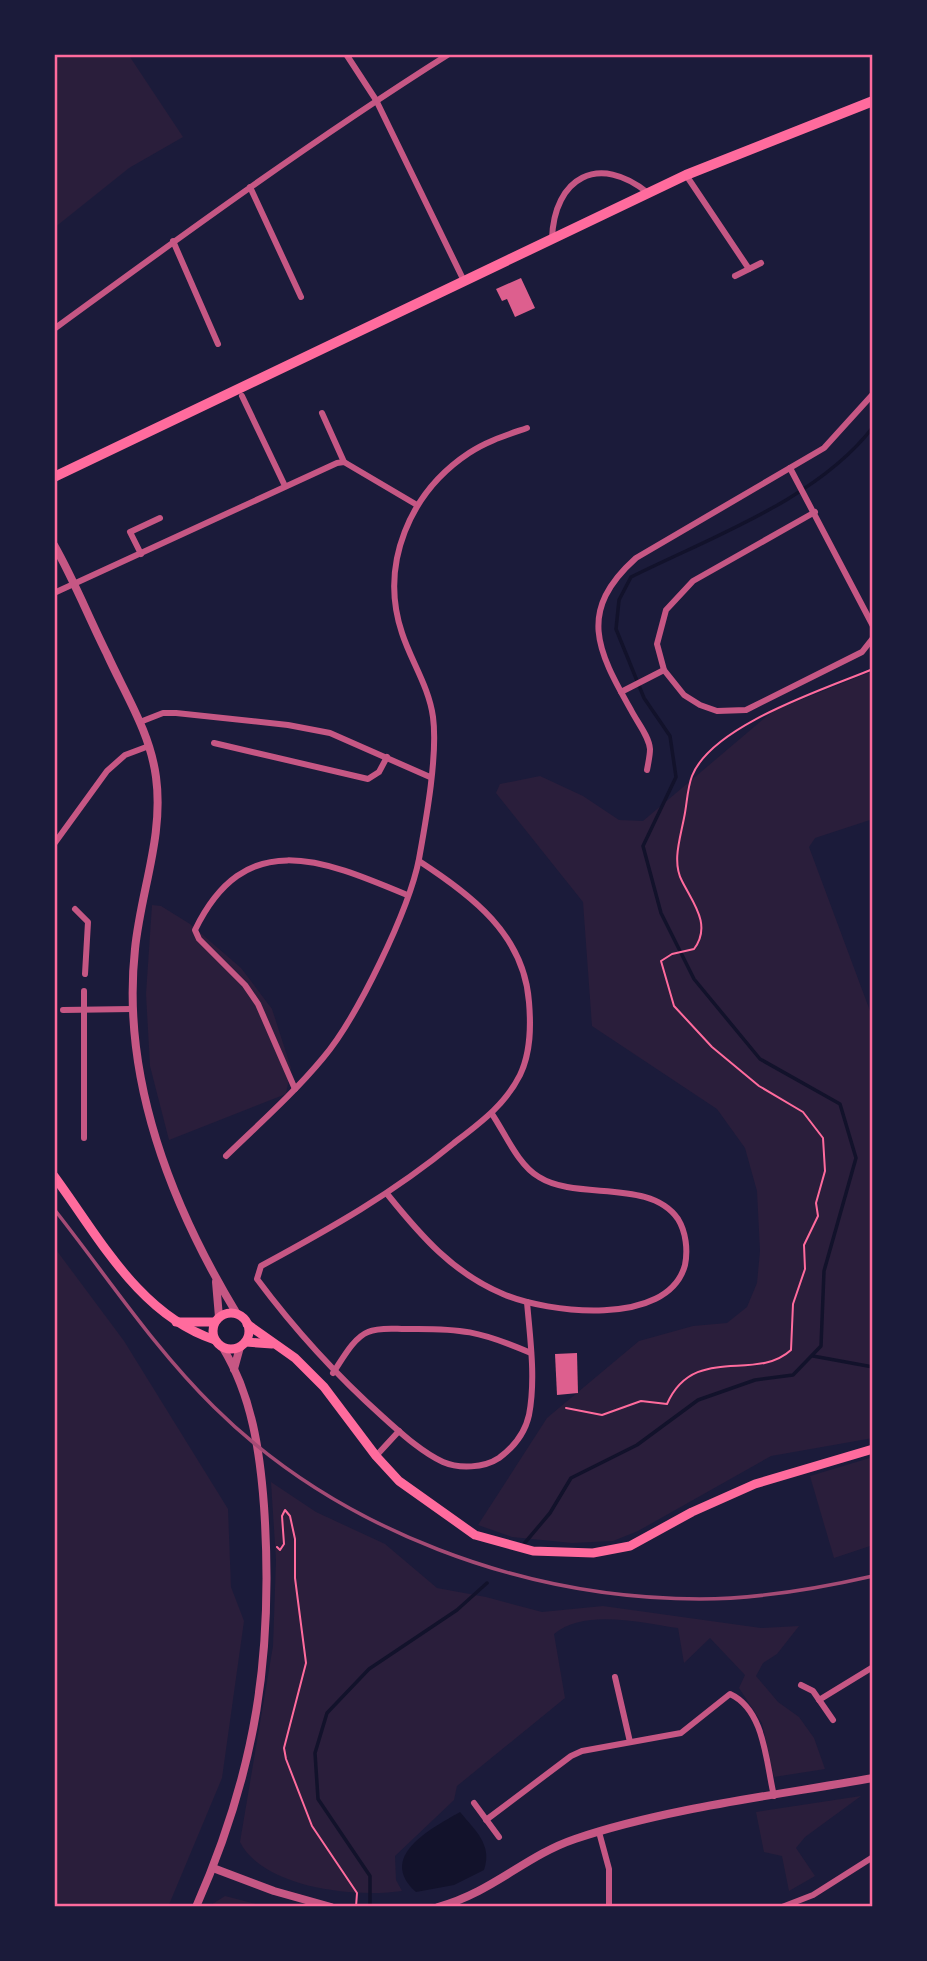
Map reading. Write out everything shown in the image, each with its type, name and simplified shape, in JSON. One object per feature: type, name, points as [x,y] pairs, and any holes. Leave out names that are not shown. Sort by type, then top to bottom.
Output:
[{"type":"main road","points":[[54,477],[241,393],[648,192],[873,101]]},
{"type":"main road","points":[[54,1177],[139,1290],[174,1322],[191,1332],[215,1340],[223,1348],[272,1344]]},
{"type":"main road","points":[[174,1322],[217,1320],[237,1314],[272,1344],[295,1358],[324,1388],[376,1457],[399,1481],[475,1535],[533,1551],[593,1553],[640,1542],[692,1512],[755,1483],[873,1450]]},
{"type":"main road","points":[[215,1340],[217,1320]]},
{"type":"main road","points":[[243,1345],[249,1334],[247,1324]]},
{"type":"street","points":[[346,54],[376,100],[464,281]]},
{"type":"street","points":[[54,329],[250,187],[376,100],[449,54]]},
{"type":"street","points":[[552,239],[555,213],[560,200],[582,177],[600,172],[613,173],[626,177],[648,192]]},
{"type":"street","points":[[686,175],[750,269]]},
{"type":"street","points":[[250,187],[301,297]]},
{"type":"street","points":[[173,241],[218,344]]},
{"type":"street","points":[[735,276],[761,264]]},
{"type":"street","points":[[241,393],[285,486]]},
{"type":"street","points":[[647,770],[650,750],[648,741],[621,692],[598,635],[598,618],[605,593],[615,577],[636,558],[824,448],[873,394]]},
{"type":"street","points":[[322,413],[344,462],[417,505]]},
{"type":"street","points":[[226,1156],[325,1056],[356,1007],[407,895],[419,861],[435,738],[433,714],[402,632],[394,593],[397,552],[417,505],[448,468],[491,440],[527,428]]},
{"type":"street","points":[[54,593],[285,486],[344,462]]},
{"type":"street","points":[[790,468],[873,626]]},
{"type":"street","points":[[815,512],[693,580],[666,610],[657,644],[663,670],[684,695],[699,705],[717,712],[746,710],[862,652],[873,638]]},
{"type":"street","points":[[141,554],[130,532],[160,518]]},
{"type":"street","points":[[54,545],[75,583],[149,746],[156,777],[159,823],[141,905],[131,987],[138,1070],[157,1147],[198,1246],[237,1314]]},
{"type":"street","points":[[621,692],[663,670]]},
{"type":"street","points":[[140,722],[163,713],[176,713],[288,725],[330,733],[430,777]]},
{"type":"street","points":[[214,743],[368,779],[379,772],[387,757]]},
{"type":"street","points":[[54,844],[107,771],[125,755],[149,746]]},
{"type":"street","points":[[295,1089],[258,1004],[245,985],[199,939],[195,930],[207,906],[227,883],[252,867],[273,860],[298,860],[349,871],[407,895]]},
{"type":"street","points":[[419,861],[462,889],[484,908],[506,935],[521,964],[528,990],[531,1022],[528,1052],[521,1073],[492,1114],[388,1195],[261,1266],[257,1279],[291,1326],[333,1373],[399,1431],[442,1462],[469,1466],[495,1460],[510,1450],[525,1427],[529,1413],[531,1353],[527,1302]]},
{"type":"street","points":[[75,909],[88,922],[85,974]]},
{"type":"street","points":[[84,991],[84,1138]]},
{"type":"street","points":[[64,1010],[132,1009]]},
{"type":"street","points":[[388,1195],[427,1244],[446,1260],[485,1286],[527,1302],[553,1308],[615,1309],[653,1300],[677,1280],[684,1268],[686,1242],[678,1220],[661,1203],[646,1197],[554,1184],[536,1176],[492,1114]]},
{"type":"street","points":[[216,1279],[217,1320]]},
{"type":"street","points":[[333,1373],[358,1338],[368,1332],[382,1329],[453,1328],[487,1334],[531,1353]]},
{"type":"street","points":[[234,1369],[243,1345]]},
{"type":"street","points":[[196,1907],[213,1868],[244,1780],[258,1714],[268,1584],[261,1467],[253,1421],[234,1369],[223,1348]]},
{"type":"street","points":[[376,1457],[399,1431]]},
{"type":"street","points":[[819,1700],[873,1667]]},
{"type":"street","points":[[615,1677],[630,1742]]},
{"type":"street","points":[[801,1685],[813,1691],[833,1720]]},
{"type":"street","points":[[486,1820],[571,1756],[582,1751],[681,1733],[730,1694],[747,1707],[757,1721],[774,1796]]},
{"type":"street","points":[[438,1907],[467,1899],[556,1846],[599,1832],[873,1778]]},
{"type":"street","points":[[474,1803],[499,1837]]},
{"type":"street","points":[[599,1832],[609,1869],[609,1907]]},
{"type":"street","points":[[782,1907],[813,1895],[873,1857]]},
{"type":"street","points":[[213,1868],[274,1891],[331,1907]]},
{"type":"path","points":[[565,1409],[602,1415],[641,1401],[667,1404],[681,1380],[692,1375],[726,1364],[781,1359],[791,1350],[793,1304],[804,1269],[804,1245],[818,1216],[816,1202],[825,1171],[823,1138],[803,1112],[759,1086],[712,1047],[674,1006],[661,961],[672,954],[694,949],[698,943],[702,917],[676,867],[692,775],[706,757],[731,734],[780,706],[873,669]]},
{"type":"path","points":[[275,1545],[280,1550],[284,1544],[282,1516],[285,1510],[295,1539],[295,1578],[306,1663],[284,1748],[312,1826],[358,1893],[356,1907]]},
{"type":"shaded area","points":[[54,54],[128,54],[183,137],[129,168],[54,228]]},
{"type":"shaded area","points":[[873,671],[873,819],[815,838],[809,847],[873,1019],[873,1438],[771,1456],[638,1531],[613,1541],[572,1543],[512,1537],[478,1525],[547,1418],[639,1341],[693,1326],[727,1323],[747,1307],[757,1283],[760,1251],[757,1191],[745,1148],[717,1109],[592,1026],[583,902],[496,793],[500,784],[540,776],[583,796],[619,820],[643,821],[773,711]]},
{"type":"shaded area","points":[[152,905],[161,906],[190,924],[241,968],[272,1009],[291,1068],[286,1094],[169,1140],[150,1066],[146,994]]},
{"type":"shaded area","points":[[54,1247],[124,1341],[228,1509],[231,1587],[244,1621],[222,1778],[168,1907],[54,1907]]},
{"type":"shaded area","points":[[873,1457],[873,1545],[834,1558],[810,1476]]},
{"type":"shaded area","points":[[271,1482],[316,1512],[385,1544],[437,1588],[486,1597],[542,1612],[603,1606],[761,1628],[799,1626],[777,1654],[763,1663],[756,1676],[778,1702],[799,1717],[814,1738],[825,1769],[774,1777],[762,1723],[739,1688],[745,1675],[710,1638],[684,1663],[678,1628],[614,1619],[581,1621],[554,1634],[565,1698],[457,1786],[454,1800],[395,1856],[396,1880],[402,1891],[336,1891],[289,1880],[268,1870],[252,1858],[240,1842],[273,1646],[276,1560]]},
{"type":"shaded area","points":[[861,1796],[805,1837],[796,1848],[815,1876],[789,1891],[782,1856],[764,1852],[756,1812]]},
{"type":"shaded area","points":[[460,1812],[484,1845],[484,1870],[454,1885],[416,1892],[405,1879],[402,1867],[405,1856],[412,1845],[423,1836]]},
{"type":"shaded area","points":[[225,1896],[267,1907],[208,1907]]},
{"type":"building","points":[[521,278],[535,308],[515,317],[507,299],[502,301],[496,289]]},
{"type":"building","points":[[577,1353],[578,1393],[557,1395],[555,1354]]},
{"type":"waterway","points":[[523,1545],[550,1513],[571,1478],[637,1445],[698,1400],[755,1380],[793,1375],[821,1346],[824,1271],[856,1158],[840,1104],[760,1059],[694,979],[661,913],[643,846],[676,777],[670,736],[644,698],[616,629],[619,600],[631,577],[728,531],[793,496],[850,452],[873,427]]},
{"type":"waterway","points":[[813,1356],[873,1367]]},
{"type":"waterway","points":[[370,1907],[370,1876],[318,1799],[315,1753],[327,1713],[369,1669],[457,1610],[487,1583]]},
{"type":"railway","points":[[54,1209],[151,1336],[214,1407],[264,1451],[318,1489],[377,1522],[438,1549],[502,1571],[568,1586],[634,1596],[700,1599],[743,1597],[809,1589],[873,1576]]}]
